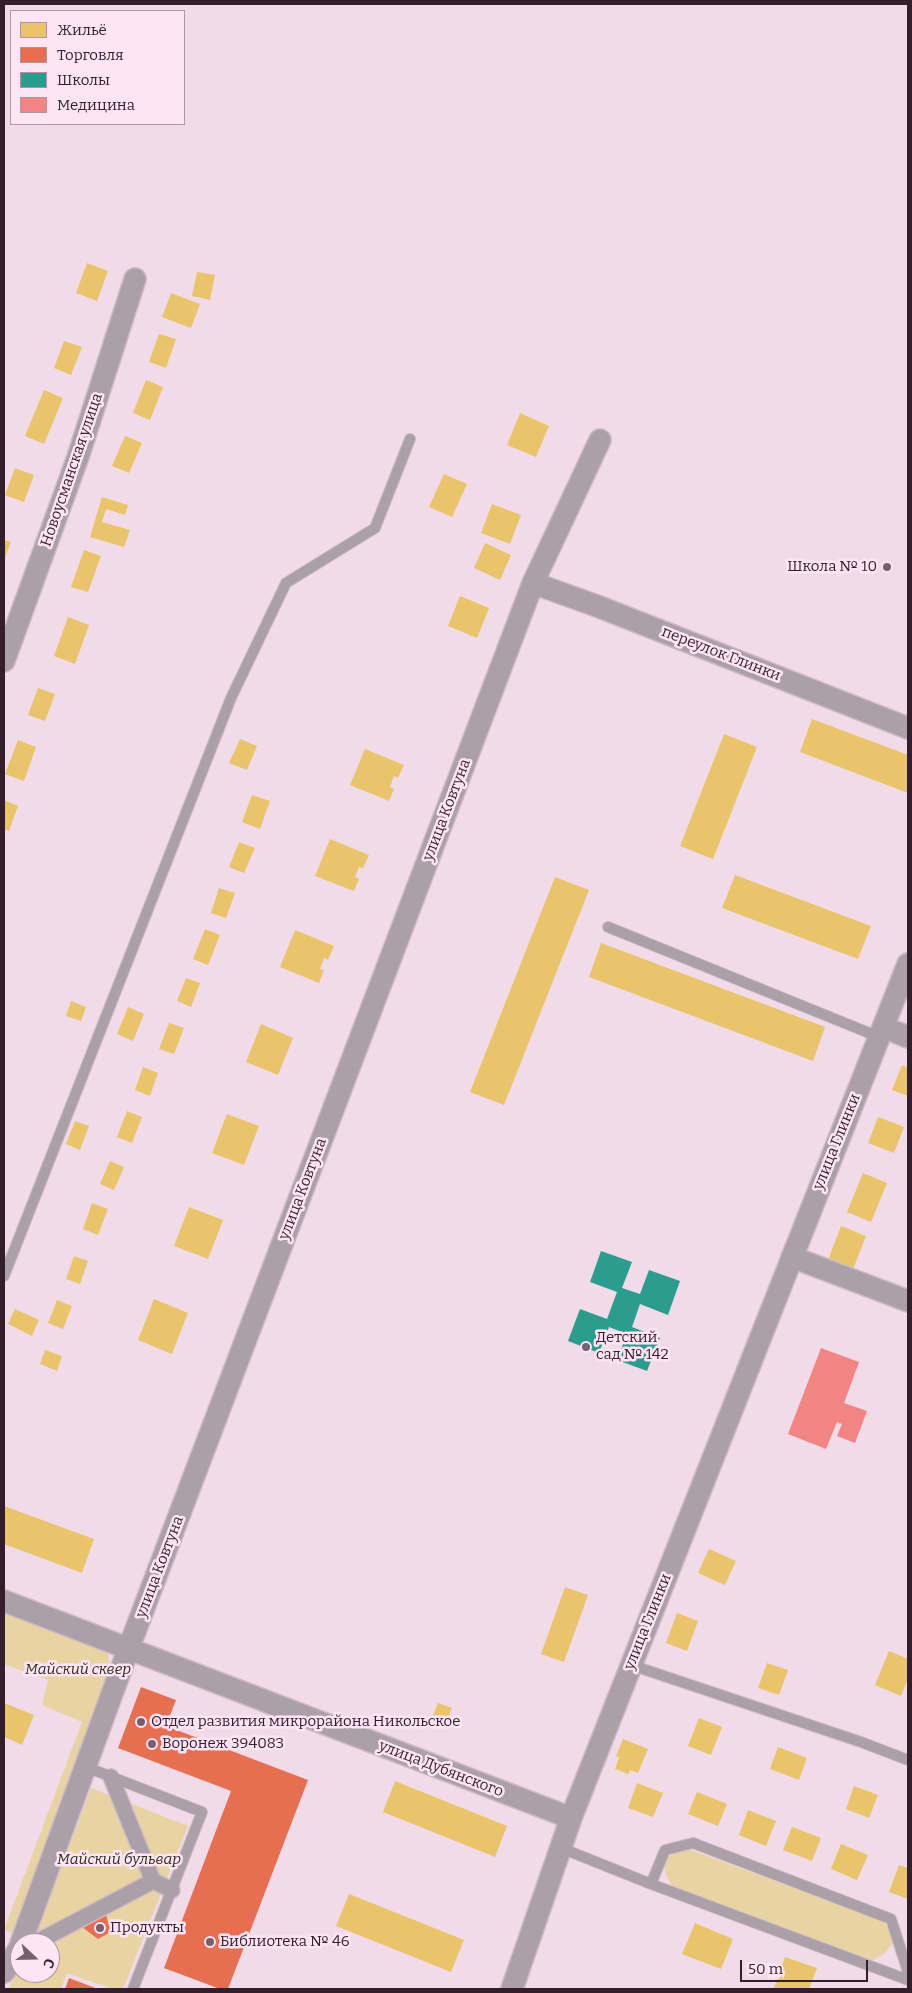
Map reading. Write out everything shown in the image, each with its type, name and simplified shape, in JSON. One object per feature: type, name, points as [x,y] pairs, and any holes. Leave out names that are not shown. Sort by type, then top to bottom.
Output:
[{"type":"street","name":"Новоусманская улица","points":[[4,660],[78,457],[136,279]]},
{"type":"street","name":"улица Ковтуна","points":[[25,1933],[128,1650],[532,583],[600,440]]},
{"type":"street","name":"переулок Глинки","points":[[532,583],[597,606],[908,728]]},
{"type":"street","name":"улица Глинки","points":[[512,1989],[571,1818],[908,964]]},
{"type":"street","points":[[881,1032],[908,1038]]},
{"type":"street","points":[[792,1257],[908,1301]]},
{"type":"street","name":"улица Дубянского","points":[[4,1601],[571,1818]]},
{"type":"street","points":[[111,1777],[153,1881],[172,1890]]},
{"type":"street","points":[[48,1933],[153,1881]]},
{"type":"lane","points":[[4,1276],[231,698],[286,583],[375,528],[410,439]]},
{"type":"lane","points":[[608,927],[881,1032]]},
{"type":"lane","points":[[631,1665],[861,1742],[908,1760]]},
{"type":"lane","points":[[86,1767],[202,1812],[133,1989]]},
{"type":"lane","points":[[651,1884],[665,1850],[693,1843],[891,1919],[908,1972]]},
{"type":"lane","points":[[561,1848],[651,1884],[908,1980]]},
{"type":"green space","name":"Майский сквер","points":[[4,1608],[107,1648],[111,1674],[12,1933],[4,1930],[82,1722],[42,1705],[48,1680],[4,1664]]},
{"type":"green space","name":"Майский бульвар","points":[[91,1788],[188,1826],[123,1989],[113,1989],[67,1973],[61,1989],[8,1989],[12,1983],[60,1983],[60,1933],[37,1933]]},
{"type":"green space","points":[[688,1849],[881,1920],[892,1930],[893,1943],[884,1954],[871,1961],[672,1886],[665,1872],[665,1861],[673,1854]]},
{"type":"building: Жильё","points":[[87,263],[108,271],[97,301],[76,293]]},
{"type":"building: Жильё","points":[[197,272],[215,275],[210,300],[192,296]]},
{"type":"building: Жильё","points":[[171,293],[200,304],[191,328],[162,317]]},
{"type":"building: Жильё","points":[[159,334],[176,339],[166,368],[149,362]]},
{"type":"building: Жильё","points":[[64,341],[82,347],[71,375],[54,368]]},
{"type":"building: Жильё","points":[[146,380],[163,387],[150,420],[133,413]]},
{"type":"building: Жильё","points":[[44,390],[63,398],[44,444],[25,436]]},
{"type":"building: Жильё","points":[[520,413],[549,426],[536,457],[507,445]]},
{"type":"building: Жильё","points":[[125,436],[142,443],[129,473],[112,466]]},
{"type":"building: Жильё","points":[[15,468],[34,475],[24,502],[5,495]]},
{"type":"building: Жильё","points":[[444,474],[467,484],[452,517],[429,507]]},
{"type":"building: Жильё","points":[[102,497],[128,505],[125,515],[106,509],[102,522],[130,530],[124,547],[90,537]]},
{"type":"building: Жильё","points":[[492,504],[521,515],[510,544],[481,533]]},
{"type":"building: Жильё","points":[[4,540],[11,542],[4,560]]},
{"type":"building: Жильё","points":[[485,543],[511,555],[500,580],[474,568]]},
{"type":"building: Жильё","points":[[84,550],[101,556],[88,592],[71,587]]},
{"type":"building: Жильё","points":[[460,596],[489,608],[477,638],[448,626]]},
{"type":"building: Жильё","points":[[68,617],[89,625],[75,664],[54,656]]},
{"type":"building: Жильё","points":[[38,688],[55,694],[45,721],[28,715]]},
{"type":"building: Жильё","points":[[812,719],[908,755],[908,793],[800,752]]},
{"type":"building: Жильё","points":[[724,734],[757,747],[713,859],[680,846]]},
{"type":"building: Жильё","points":[[240,739],[257,746],[247,770],[229,763]]},
{"type":"building: Жильё","points":[[18,740],[36,747],[24,781],[5,774]]},
{"type":"building: Жильё","points":[[365,749],[404,765],[398,778],[394,776],[390,787],[394,789],[389,801],[350,785]]},
{"type":"building: Жильё","points":[[252,795],[270,801],[260,829],[242,822]]},
{"type":"building: Жильё","points":[[4,800],[18,806],[9,831],[4,829]]},
{"type":"building: Жильё","points":[[330,839],[369,855],[363,868],[359,867],[355,877],[359,879],[354,891],[315,876]]},
{"type":"building: Жильё","points":[[239,842],[255,848],[244,873],[229,867]]},
{"type":"building: Жильё","points":[[735,875],[871,926],[858,959],[722,908]]},
{"type":"building: Жильё","points":[[555,877],[589,890],[504,1105],[470,1092]]},
{"type":"building: Жильё","points":[[219,888],[235,893],[226,918],[211,913]]},
{"type":"building: Жильё","points":[[205,929],[220,935],[208,965],[193,959]]},
{"type":"building: Жильё","points":[[295,930],[334,946],[328,960],[324,958],[320,969],[324,970],[319,983],[280,967]]},
{"type":"building: Жильё","points":[[601,943],[825,1027],[813,1061],[589,977]]},
{"type":"building: Жильё","points":[[186,978],[200,983],[191,1007],[177,1001]]},
{"type":"building: Жильё","points":[[71,1001],[86,1007],[81,1021],[66,1016]]},
{"type":"building: Жильё","points":[[128,1007],[144,1014],[133,1041],[117,1034]]},
{"type":"building: Жильё","points":[[169,1023],[184,1028],[174,1054],[159,1049]]},
{"type":"building: Жильё","points":[[261,1024],[293,1038],[278,1075],[246,1062]]},
{"type":"building: Жильё","points":[[902,1065],[908,1068],[908,1096],[892,1090]]},
{"type":"building: Жильё","points":[[143,1067],[158,1073],[150,1096],[135,1090]]},
{"type":"building: Жильё","points":[[127,1111],[142,1117],[132,1143],[117,1137]]},
{"type":"building: Жильё","points":[[227,1114],[259,1126],[244,1165],[212,1153]]},
{"type":"building: Жильё","points":[[878,1117],[904,1127],[894,1153],[868,1143]]},
{"type":"building: Жильё","points":[[75,1121],[89,1126],[80,1150],[66,1144]]},
{"type":"building: Жильё","points":[[110,1161],[124,1167],[114,1190],[100,1184]]},
{"type":"building: Жильё","points":[[863,1173],[887,1183],[871,1222],[847,1212]]},
{"type":"building: Жильё","points":[[92,1203],[108,1209],[98,1235],[83,1229]]},
{"type":"building: Жильё","points":[[189,1207],[223,1220],[208,1259],[174,1246]]},
{"type":"building: Жильё","points":[[841,1226],[866,1236],[852,1272],[827,1263]]},
{"type":"building: Жильё","points":[[74,1256],[88,1261],[80,1284],[66,1279]]},
{"type":"building: Жильё","points":[[154,1299],[188,1313],[172,1354],[138,1340]]},
{"type":"building: Жильё","points":[[57,1300],[72,1306],[63,1329],[48,1323]]},
{"type":"building: Жильё","points":[[15,1309],[39,1320],[32,1336],[8,1324]]},
{"type":"building: Жильё","points":[[45,1350],[62,1356],[57,1371],[40,1364]]},
{"type":"building: Жильё","points":[[4,1506],[94,1539],[82,1573],[4,1544]]},
{"type":"building: Жильё","points":[[709,1549],[736,1561],[725,1585],[698,1573]]},
{"type":"building: Жильё","points":[[565,1587],[588,1595],[564,1662],[541,1654]]},
{"type":"building: Жильё","points":[[677,1613],[698,1621],[687,1651],[666,1643]]},
{"type":"building: Жильё","points":[[889,1651],[908,1659],[908,1679],[901,1696],[875,1685]]},
{"type":"building: Жильё","points":[[767,1663],[788,1670],[779,1695],[758,1688]]},
{"type":"building: Жильё","points":[[4,1703],[34,1715],[22,1745],[4,1737]]},
{"type":"building: Жильё","points":[[438,1703],[452,1708],[446,1723],[432,1718]]},
{"type":"building: Жильё","points":[[699,1718],[722,1727],[711,1755],[688,1746]]},
{"type":"building: Жильё","points":[[623,1739],[648,1749],[638,1773],[630,1770],[628,1774],[615,1769],[619,1758],[616,1756]]},
{"type":"building: Жильё","points":[[778,1747],[807,1758],[799,1780],[770,1769]]},
{"type":"building: Жильё","points":[[395,1781],[507,1826],[495,1857],[383,1812]]},
{"type":"building: Жильё","points":[[637,1783],[663,1793],[653,1817],[628,1808]]},
{"type":"building: Жильё","points":[[854,1786],[878,1795],[869,1818],[846,1809]]},
{"type":"building: Жильё","points":[[697,1792],[727,1804],[718,1826],[688,1814]]},
{"type":"building: Жильё","points":[[748,1810],[776,1821],[766,1846],[739,1835]]},
{"type":"building: Жильё","points":[[792,1827],[821,1838],[812,1861],[783,1850]]},
{"type":"building: Жильё","points":[[841,1844],[868,1855],[857,1880],[831,1869]]},
{"type":"building: Жильё","points":[[899,1865],[908,1868],[908,1899],[889,1892]]},
{"type":"building: Жильё","points":[[349,1894],[464,1940],[451,1972],[336,1926]]},
{"type":"building: Жильё","points":[[695,1923],[733,1939],[721,1969],[682,1954]]},
{"type":"building: Жильё","points":[[785,1957],[817,1968],[809,1989],[774,1988]]},
{"type":"building: Торговля","points":[[141,1687],[176,1700],[166,1726],[308,1780],[228,1989],[220,1989],[164,1968],[231,1791],[118,1748]]},
{"type":"building: Торговля","points":[[106,1915],[111,1932],[98,1939],[82,1927]]},
{"type":"building: Торговля","points":[[69,1978],[98,1989],[65,1989]]},
{"type":"building: Школы","points":[[601,1251],[632,1262],[622,1288],[640,1294],[649,1270],[680,1281],[668,1315],[640,1304],[632,1327],[660,1338],[647,1371],[617,1360],[627,1334],[609,1327],[599,1353],[568,1341],[580,1309],[607,1319],[617,1292],[590,1282]]},
{"type":"building: Медицина","points":[[821,1348],[859,1362],[844,1403],[867,1411],[855,1443],[837,1436],[842,1424],[837,1422],[826,1449],[788,1434]]},
{"type":"place","name":"Школа № 10","points":[[887,567]]},
{"type":"place","name":"Детский сад № 142","points":[[586,1347]]},
{"type":"place","name":"Отдел развития микрорайона Никольское","points":[[141,1722]]},
{"type":"place","name":"Воронеж 394083","points":[[152,1744]]},
{"type":"place","name":"Продукты","points":[[100,1928]]},
{"type":"place","name":"Библиотека № 46","points":[[210,1942]]}]
